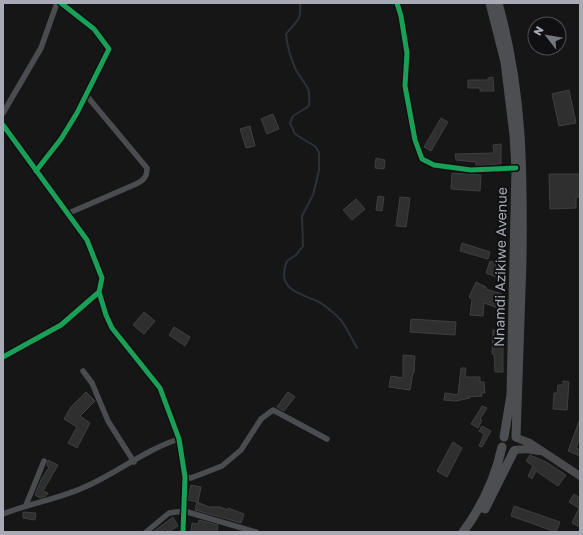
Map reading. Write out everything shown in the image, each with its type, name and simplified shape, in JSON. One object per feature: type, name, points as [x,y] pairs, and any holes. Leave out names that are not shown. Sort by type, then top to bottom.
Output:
[{"type":"main road","name":"Nnamdi Azikiwe Avenue","points":[[490,3],[505,62],[514,135],[516,168],[511,395],[504,436]]},
{"type":"main road","name":"Nnamdi Azikiwe Avenue","points":[[498,3],[510,48],[516,81],[523,166],[519,387],[516,438]]},
{"type":"main road","points":[[463,532],[489,490],[498,470],[502,447],[501,442],[504,436],[512,434],[516,438],[525,440],[580,476]]},
{"type":"main road","points":[[470,532],[493,496],[514,450],[518,446],[516,438]]},
{"type":"main road","points":[[502,447],[507,451],[526,449],[542,452]]},
{"type":"street","points":[[3,113],[41,48],[57,3]]},
{"type":"street","points":[[36,170],[61,140],[109,49],[94,29],[61,3]]},
{"type":"street","points":[[397,3],[401,16],[407,53],[406,93],[415,140],[422,159],[434,165],[471,170],[516,168]]},
{"type":"street","points":[[69,213],[136,184],[144,180],[147,175],[147,168],[86,95]]},
{"type":"street","points":[[3,125],[69,213],[87,240],[102,278],[99,292],[106,315],[112,328],[160,388],[179,439],[185,477],[183,532]]},
{"type":"street","points":[[3,357],[61,325],[99,292]]},
{"type":"street","points":[[83,371],[92,383],[108,421],[134,462]]},
{"type":"street","points":[[185,477],[191,478],[222,466],[241,450],[261,419],[273,410],[327,439]]},
{"type":"street","points":[[3,514],[26,505],[55,498],[85,487],[152,451],[179,439]]},
{"type":"street","points":[[26,505],[44,461]]},
{"type":"street","points":[[146,532],[169,512],[184,511],[234,524],[256,532]]},
{"type":"building","points":[[493,77],[494,91],[480,91],[480,88],[468,88],[468,80],[488,80],[488,78]]},
{"type":"building","points":[[569,90],[576,123],[559,126],[552,94]]},
{"type":"building","points":[[273,114],[279,129],[267,134],[261,119]]},
{"type":"building","points":[[441,118],[448,122],[431,151],[424,147]]},
{"type":"building","points":[[250,126],[255,146],[246,148],[240,129]]},
{"type":"building","points":[[501,144],[501,164],[476,166],[476,162],[456,160],[455,154],[494,153],[493,145]]},
{"type":"building","points":[[376,158],[385,160],[384,169],[375,168]]},
{"type":"building","points":[[452,173],[481,175],[480,191],[451,189]]},
{"type":"building","points":[[549,174],[580,174],[580,197],[576,197],[576,208],[550,209]]},
{"type":"building","points":[[378,196],[384,197],[382,211],[376,210]]},
{"type":"building","points":[[400,197],[410,198],[406,227],[396,226]]},
{"type":"building","points":[[356,199],[365,209],[352,220],[343,210]]},
{"type":"building","points":[[462,243],[490,252],[488,259],[460,251]]},
{"type":"building","points":[[490,261],[501,265],[497,277],[486,273]]},
{"type":"building","points":[[476,282],[486,287],[486,289],[502,294],[498,308],[484,303],[483,316],[470,315],[472,299],[469,297]]},
{"type":"building","points":[[144,312],[155,321],[144,334],[133,325]]},
{"type":"building","points":[[411,319],[456,322],[455,335],[410,332]]},
{"type":"building","points":[[174,327],[190,337],[185,346],[169,335]]},
{"type":"building","points":[[493,330],[503,330],[503,372],[495,372],[494,354],[492,354]]},
{"type":"building","points":[[403,355],[415,356],[414,373],[410,390],[389,387],[391,376],[403,378]]},
{"type":"building","points":[[461,368],[466,368],[465,377],[480,377],[480,382],[484,382],[485,393],[481,393],[482,396],[468,397],[470,398],[456,401],[444,400],[445,393],[458,395]]},
{"type":"building","points":[[563,381],[569,382],[567,410],[553,409],[554,393],[557,393],[558,385],[563,385]]},
{"type":"building","points":[[86,392],[95,401],[80,416],[90,423],[77,448],[68,443],[77,427],[64,419],[71,407]]},
{"type":"building","points":[[288,392],[295,397],[284,411],[277,407]]},
{"type":"building","points":[[482,406],[487,408],[480,419],[482,420],[478,428],[471,424]]},
{"type":"building","points":[[580,419],[580,437],[576,448],[580,450],[580,456],[568,451]]},
{"type":"building","points":[[482,426],[491,431],[482,447],[479,446],[484,434],[479,431]]},
{"type":"building","points":[[453,442],[462,448],[447,477],[437,471]]},
{"type":"building","points":[[530,455],[546,462],[566,475],[558,486],[536,471],[532,479],[528,476],[533,466],[526,461]]},
{"type":"building","points":[[48,460],[58,465],[43,491],[48,493],[46,496],[40,498],[35,495],[41,480],[49,467],[47,466]]},
{"type":"building","points":[[191,485],[201,487],[198,502],[188,500]]},
{"type":"building","points":[[574,494],[580,498],[580,527],[572,523],[579,508],[569,502]]},
{"type":"building","points":[[197,502],[209,507],[220,507],[228,510],[228,508],[244,514],[241,523],[195,510]]},
{"type":"building","points":[[514,506],[560,522],[556,532],[511,516]]},
{"type":"building","points":[[23,512],[36,513],[35,520],[23,518]]},
{"type":"building","points":[[173,517],[178,526],[168,532],[165,529],[160,532],[153,532]]},
{"type":"building","points":[[199,520],[218,525],[217,532],[191,532],[192,523],[198,524]]},
{"type":"waterway","points":[[300,3],[300,14],[298,20],[286,34],[288,48],[294,66],[308,89],[309,106],[293,116],[290,123],[295,134],[316,147],[319,153],[319,170],[313,195],[302,216],[303,246],[296,255],[287,261],[284,270],[284,278],[290,288],[302,295],[320,302],[337,316],[346,327],[357,348]]},
{"type":"cycle path","points":[[36,171],[61,139],[77,113],[109,49],[94,29],[61,3]]},
{"type":"cycle path","points":[[397,3],[401,16],[407,53],[405,86],[415,140],[422,159],[434,165],[471,170],[516,168]]},
{"type":"cycle path","points":[[3,125],[87,240],[102,278],[99,292],[61,325],[3,357]]},
{"type":"cycle path","points":[[99,292],[106,315],[112,328],[160,388],[179,439],[185,477],[183,532]]}]
